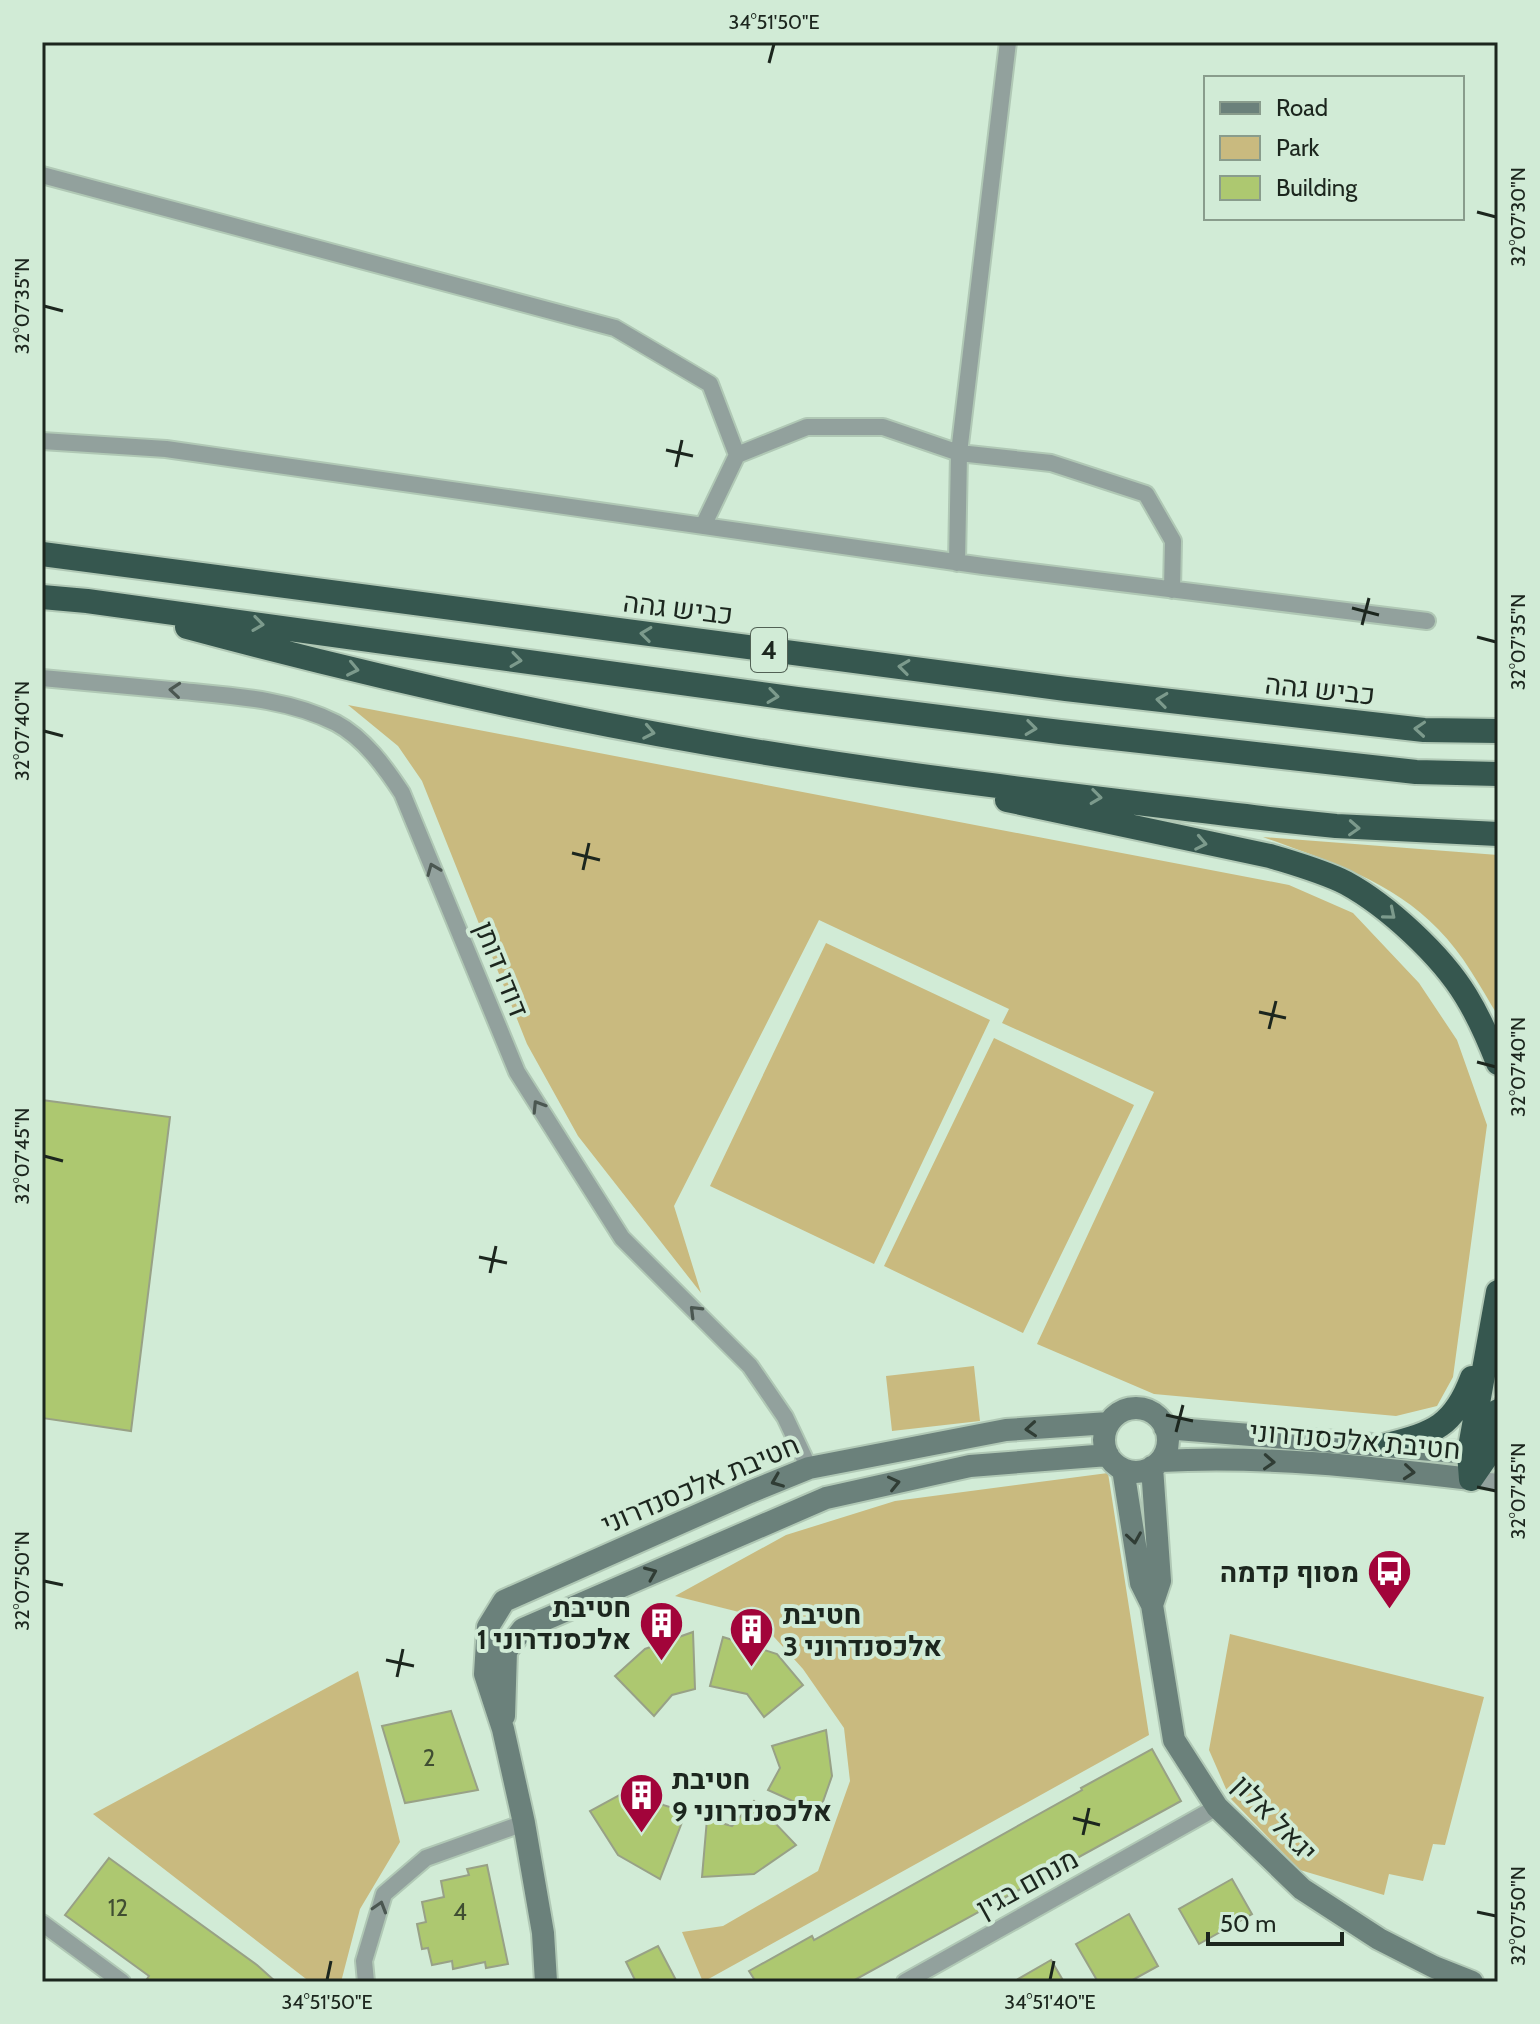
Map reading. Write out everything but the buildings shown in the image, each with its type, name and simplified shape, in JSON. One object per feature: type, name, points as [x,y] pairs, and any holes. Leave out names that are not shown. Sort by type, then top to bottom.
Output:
[{"type":"highway","name":"כביש גהה","points":[[42,554],[1156,700],[1424,730],[1498,731]]},
{"type":"highway","name":"4","points":[[42,597],[1044,730],[1416,772],[1498,774]]},
{"type":"highway","points":[[87,601],[288,655],[573,717],[796,757],[1066,812],[1309,867],[1347,884],[1375,902],[1437,958],[1465,993],[1498,1063]]},
{"type":"highway","points":[[796,757],[1292,822],[1498,834]]},
{"type":"highway","points":[[1485,1453],[1492,1323],[1498,1292]]},
{"type":"highway","points":[[1387,1445],[1421,1436],[1453,1416],[1464,1400],[1492,1323]]},
{"type":"highway","points":[[1471,1479],[1485,1453],[1498,1411]]},
{"type":"street","points":[[957,563],[959,453],[1008,42]]},
{"type":"street","points":[[42,175],[615,328],[710,384],[737,455]]},
{"type":"street","points":[[703,526],[737,455],[807,427],[883,427],[959,453],[1051,463],[1146,494],[1173,541],[1172,590]]},
{"type":"street","points":[[42,441],[166,449],[957,563],[1427,621]]},
{"type":"street","name":"דודו דותן","points":[[42,678],[267,701],[304,710],[337,723],[358,738],[387,769],[402,793],[517,1072],[622,1238],[750,1366],[785,1417],[809,1468]]},
{"type":"street","points":[[1137,1408],[1157,1416],[1165,1428],[1168,1443],[1156,1464],[1143,1471],[1115,1462],[1104,1433],[1116,1415],[1137,1408]]},
{"type":"street","name":"חטיבת אלכסנדרוני","points":[[546,1982],[543,1933],[524,1823],[503,1729],[485,1674],[488,1627],[504,1601],[809,1468],[1006,1430],[1109,1423]]},
{"type":"street","name":"חטיבת אלכסנדרוני","points":[[1165,1428],[1485,1453]]},
{"type":"street","name":"חטיבת אלכסנדרוני","points":[[1156,1464],[1203,1459],[1347,1466],[1498,1482]]},
{"type":"street","name":"חטיבת אלכסנדרוני","points":[[503,1729],[506,1651],[523,1629],[826,1498],[970,1466],[1115,1462]]},
{"type":"street","name":"יגאל אלון","points":[[1115,1462],[1141,1583],[1152,1605],[1174,1740],[1217,1807],[1302,1889],[1379,1939],[1472,1982]]},
{"type":"street","name":"יגאל אלון","points":[[1152,1605],[1160,1581],[1156,1464]]},
{"type":"street","name":"מנחם בגין","points":[[905,1982],[1217,1807]]},
{"type":"street","points":[[366,1982],[364,1961],[384,1894],[426,1858],[524,1823]]},
{"type":"street","points":[[42,1923],[122,1982]]},
{"type":"green space","points":[[348,705],[1289,885],[1353,913],[1419,983],[1457,1040],[1487,1125],[1453,1377],[1437,1406],[1396,1416],[1154,1394],[1037,1344],[1154,1092],[1002,1023],[1009,1009],[819,920],[674,1206],[701,1293],[578,1136],[527,1044],[422,781],[398,746]]},
{"type":"green space","points":[[1263,837],[1498,855],[1498,1016],[1455,949],[1420,912],[1400,897],[1356,873]]},
{"type":"green space","points":[[826,943],[990,1020],[874,1264],[710,1186]]},
{"type":"green space","points":[[994,1038],[1134,1105],[1023,1333],[884,1266]]},
{"type":"green space","points":[[974,1366],[980,1421],[892,1431],[886,1376]]},
{"type":"green space","points":[[1108,1473],[1149,1735],[703,1982],[682,1932],[723,1926],[818,1871],[850,1781],[844,1728],[803,1669],[755,1616],[675,1596],[786,1535],[895,1501]]},
{"type":"green space","points":[[1230,1634],[1484,1697],[1445,1845],[1433,1844],[1423,1881],[1389,1874],[1384,1895],[1300,1870],[1230,1798],[1209,1750]]},
{"type":"green space","points":[[358,1671],[400,1842],[360,1909],[341,1982],[310,1982],[93,1814]]},
{"type":"place","name":"מסוף קדמה","points":[[1390,1611]]},
{"type":"place","name":"חטיבת אלכסנדרוני 1","points":[[662,1662]]},
{"type":"place","name":"חטיבת אלכסנדרוני 3","points":[[752,1669]]},
{"type":"place","name":"חטיבת אלכסנדרוני 9","points":[[641,1834]]}]
